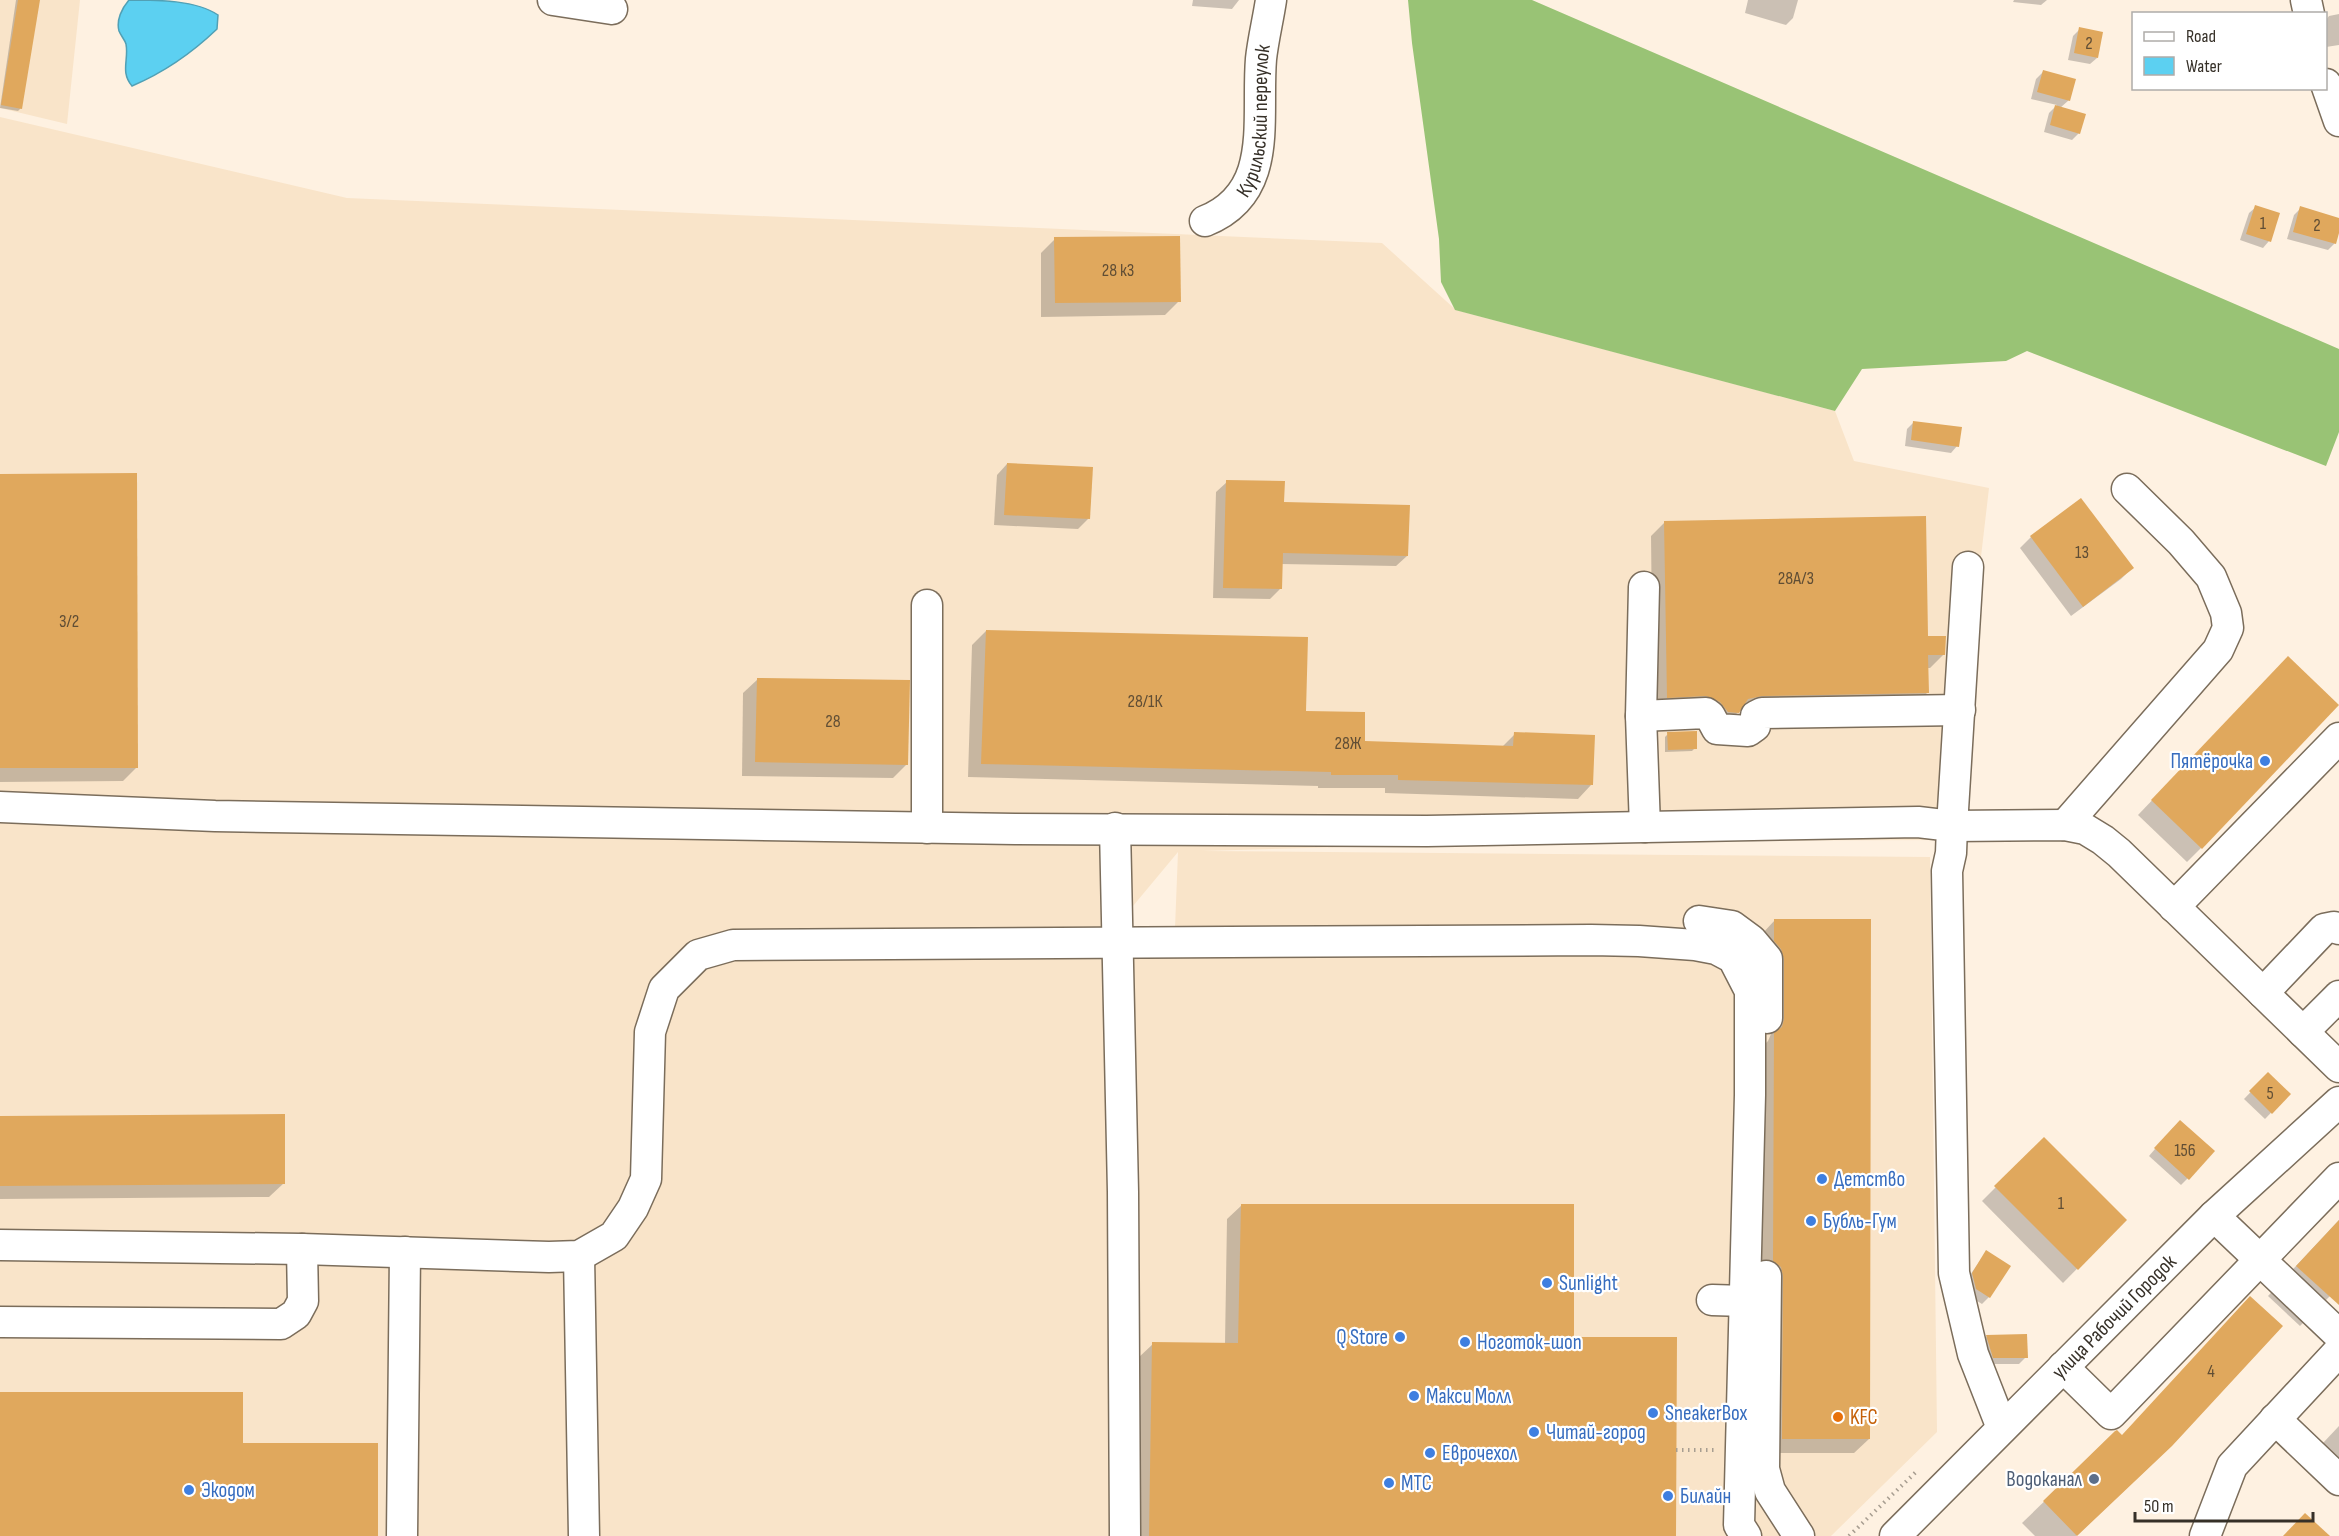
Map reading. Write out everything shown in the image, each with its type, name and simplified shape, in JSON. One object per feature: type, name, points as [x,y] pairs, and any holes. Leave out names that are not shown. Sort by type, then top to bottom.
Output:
[{"type":"street","points":[[553,0],[612,9]]},
{"type":"street","name":"Курильский переулок","points":[[1205,221],[1219,216],[1236,202],[1254,174],[1261,60],[1271,0]]},
{"type":"street","points":[[2327,89],[2339,121]]},
{"type":"street","points":[[2065,825],[2218,650],[2228,628],[2226,613],[2211,577],[2189,550],[2127,489]]},
{"type":"street","points":[[1968,567],[1951,853],[1947,871],[1954,1273],[1973,1354],[2002,1428]]},
{"type":"street","points":[[1644,587],[1641,716],[1645,827]]},
{"type":"street","points":[[927,605],[927,828]]},
{"type":"street","points":[[1641,716],[1706,713],[1717,729],[1748,731],[1755,726],[1756,716],[1762,713],[1960,710]]},
{"type":"street","points":[[2174,907],[2339,738]]},
{"type":"street","points":[[0,807],[226,817],[927,828],[1427,831],[1918,822],[1952,826],[2065,825],[2085,829],[2103,840],[2339,1067]]},
{"type":"street","points":[[1115,828],[1122,1180],[1125,1536]]},
{"type":"street","points":[[1699,921],[1732,926],[1751,940],[1767,960],[1764,1469],[1770,1491],[1799,1536]]},
{"type":"street","points":[[2263,993],[2324,929],[2339,928]]},
{"type":"street","points":[[1639,941],[1734,936],[1751,940]]},
{"type":"street","points":[[0,1245],[579,1256],[614,1236],[633,1208],[646,1179],[650,1032],[664,989],[698,956],[733,945],[1117,941],[1639,941],[1695,945],[1716,949],[1734,958],[1750,991],[1741,1532]]},
{"type":"street","points":[[2303,1032],[2339,996]]},
{"type":"street","name":"улица Рабочий Городок","points":[[1895,1536],[2214,1216],[2339,1102]]},
{"type":"street","points":[[2063,1367],[2111,1414],[2339,1178]]},
{"type":"street","points":[[2214,1216],[2339,1335]]},
{"type":"street","points":[[0,1322],[281,1324],[296,1314],[303,1301],[302,1249]]},
{"type":"street","points":[[402,1536],[405,1252]]},
{"type":"street","points":[[579,1256],[584,1536]]},
{"type":"street","points":[[1712,1300],[1745,1301]]},
{"type":"street","points":[[2205,1536],[2232,1466],[2339,1351]]},
{"type":"street","points":[[2275,1419],[2339,1480]]},
{"type":"path","points":[[1849,1536],[1916,1472]]},
{"type":"shaded area","points":[[0,0],[80,0],[67,124],[0,108]]},
{"type":"shaded area","points":[[0,117],[347,198],[1382,243],[1456,310],[1835,411],[1854,461],[1989,488],[1948,840],[1558,841],[1201,851],[1930,857],[1937,1432],[1831,1536],[0,1536]],"holes":[[[1178,852],[1175,928],[1113,930]]]},
{"type":"green space","points":[[1408,0],[1532,0],[2339,349],[2339,432],[2326,466],[2027,351],[2006,361],[1862,369],[1835,411],[1455,310],[1441,282],[1439,239]]},
{"type":"water","points":[[129,0],[176,2],[199,6],[218,15],[217,29],[178,61],[132,86],[126,76],[126,44],[118,27],[120,14]]},
{"type":"building","points":[[18,0],[40,0],[22,109],[1,105]]},
{"type":"building","points":[[2079,27],[2103,32],[2098,58],[2074,53]]},
{"type":"building","points":[[2043,70],[2076,79],[2070,101],[2037,92]]},
{"type":"building","points":[[2055,105],[2086,114],[2080,134],[2050,125]]},
{"type":"building","points":[[2255,205],[2280,213],[2271,242],[2246,234]]},
{"type":"building","points":[[2300,206],[2339,218],[2336,244],[2293,232]]},
{"type":"building","points":[[1180,236],[1181,302],[1055,303],[1054,237]]},
{"type":"building","points":[[1913,421],[1962,427],[1959,447],[1911,440]]},
{"type":"building","points":[[1007,463],[1093,467],[1090,519],[1004,515]]},
{"type":"building","points":[[137,473],[138,768],[0,768],[0,474]]},
{"type":"building","points":[[1226,480],[1285,481],[1284,502],[1410,505],[1408,556],[1283,553],[1282,589],[1223,588]]},
{"type":"building","points":[[2081,498],[2134,568],[2083,607],[2030,536]]},
{"type":"building","points":[[1926,516],[1928,636],[1946,636],[1945,655],[1928,655],[1929,693],[1762,696],[1748,699],[1739,713],[1728,712],[1720,702],[1706,696],[1667,698],[1664,521]]},
{"type":"building","points":[[986,630],[1308,637],[1306,711],[1365,712],[1365,741],[1513,746],[1514,732],[1595,735],[1593,785],[1398,780],[1398,775],[1331,775],[1331,772],[981,764]]},
{"type":"building","points":[[2288,656],[2339,705],[2202,849],[2151,800]]},
{"type":"building","points":[[757,678],[910,680],[908,765],[755,762]]},
{"type":"building","points":[[1697,731],[1697,749],[1668,750],[1667,732]]},
{"type":"building","name":"Детство","points":[[1774,919],[1871,919],[1870,1439],[1782,1439],[1783,1276],[1781,1267],[1773,1261],[1774,1033],[1782,1027],[1784,1019],[1784,959],[1781,949],[1774,941]]},
{"type":"building","points":[[2268,1072],[2291,1094],[2272,1114],[2249,1091]]},
{"type":"building","points":[[285,1114],[285,1184],[0,1186],[0,1116]]},
{"type":"building","points":[[2180,1120],[2215,1151],[2189,1180],[2154,1148]]},
{"type":"building","points":[[2044,1137],[2127,1220],[2078,1270],[1994,1186]]},
{"type":"building","name":"Макси Молл","points":[[1241,1204],[1574,1204],[1574,1337],[1677,1337],[1676,1536],[1149,1536],[1152,1342],[1238,1343]]},
{"type":"building","points":[[2339,1220],[2339,1305],[2296,1266]]},
{"type":"building","points":[[1986,1250],[2011,1266],[1990,1298],[1976,1289],[1972,1273]]},
{"type":"building","points":[[2250,1296],[2283,1326],[2172,1446],[2077,1536],[2043,1501],[2115,1431],[2117,1430],[2122,1435]]},
{"type":"building","points":[[2027,1334],[2028,1358],[1993,1358],[1986,1335]]},
{"type":"building","name":"Экодом","points":[[0,1392],[243,1392],[243,1443],[378,1443],[378,1536],[0,1536]]},
{"type":"building","points":[[2305,1513],[2330,1536],[2283,1536]]},
{"type":"place","name":"Пятёрочка","points":[[2265,761]]},
{"type":"place","name":"Детство","points":[[1822,1179]]},
{"type":"place","name":"Бубль-Гум","points":[[1811,1221]]},
{"type":"place","name":"Sunlight","points":[[1547,1283]]},
{"type":"place","name":"Q Store","points":[[1400,1337]]},
{"type":"place","name":"Ноготок-шоп","points":[[1465,1342]]},
{"type":"place","name":"Макси Молл","points":[[1414,1396]]},
{"type":"place","name":"SneakerBox","points":[[1653,1413]]},
{"type":"place","name":"KFC","points":[[1838,1417]]},
{"type":"place","name":"Читай-город","points":[[1534,1432]]},
{"type":"place","name":"Еврочехол","points":[[1430,1453]]},
{"type":"place","name":"Водоканал","points":[[2094,1479]]},
{"type":"place","name":"МТС","points":[[1389,1483]]},
{"type":"place","name":"Экодом","points":[[189,1490]]},
{"type":"place","name":"Билайн","points":[[1668,1496]]}]
